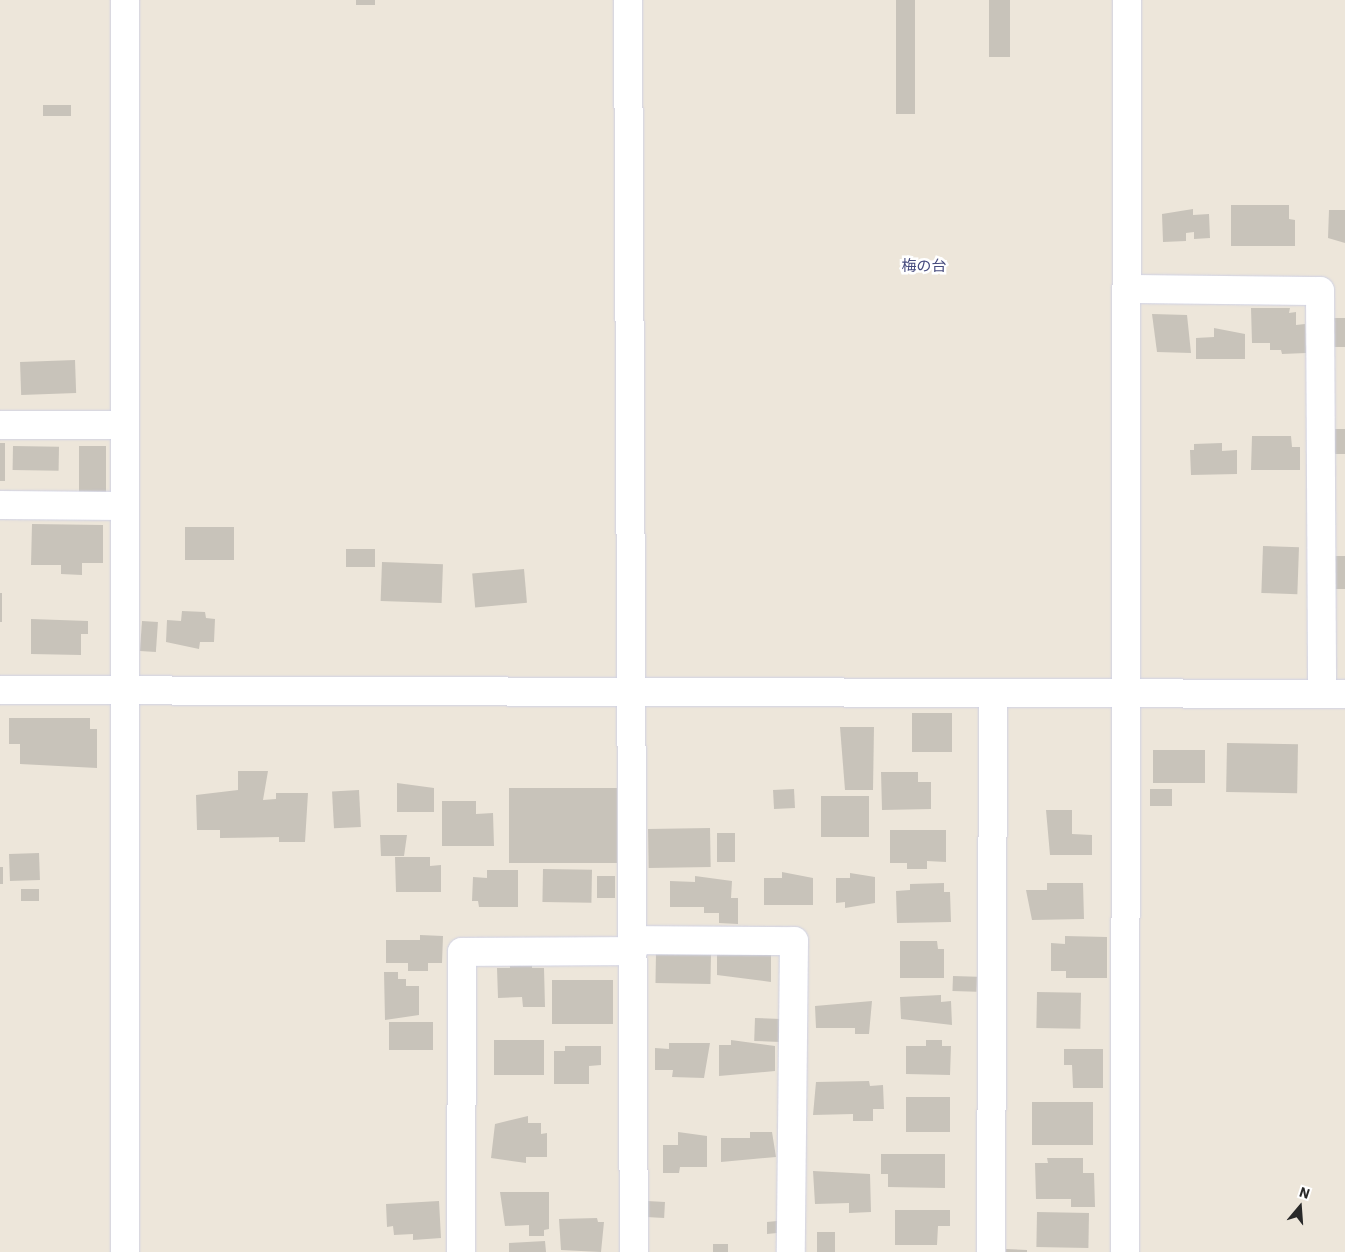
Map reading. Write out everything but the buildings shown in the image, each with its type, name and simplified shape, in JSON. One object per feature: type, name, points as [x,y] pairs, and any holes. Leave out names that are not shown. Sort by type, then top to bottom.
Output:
[{"type":"street","points":[[125,0],[125,1252]]},
{"type":"street","points":[[628,0],[633,691],[634,1252]]},
{"type":"street","points":[[1125,1252],[1127,0]]},
{"type":"street","points":[[0,690],[1334,694],[1320,291],[1127,289]]},
{"type":"street","points":[[0,425],[124,426]]},
{"type":"street","points":[[0,505],[124,506]]},
{"type":"street","points":[[992,1252],[993,694]]},
{"type":"street","points":[[461,1252],[462,952],[794,941],[791,1252]]},
{"type":"district","name":"梅の台","points":[[924,266]]}]
